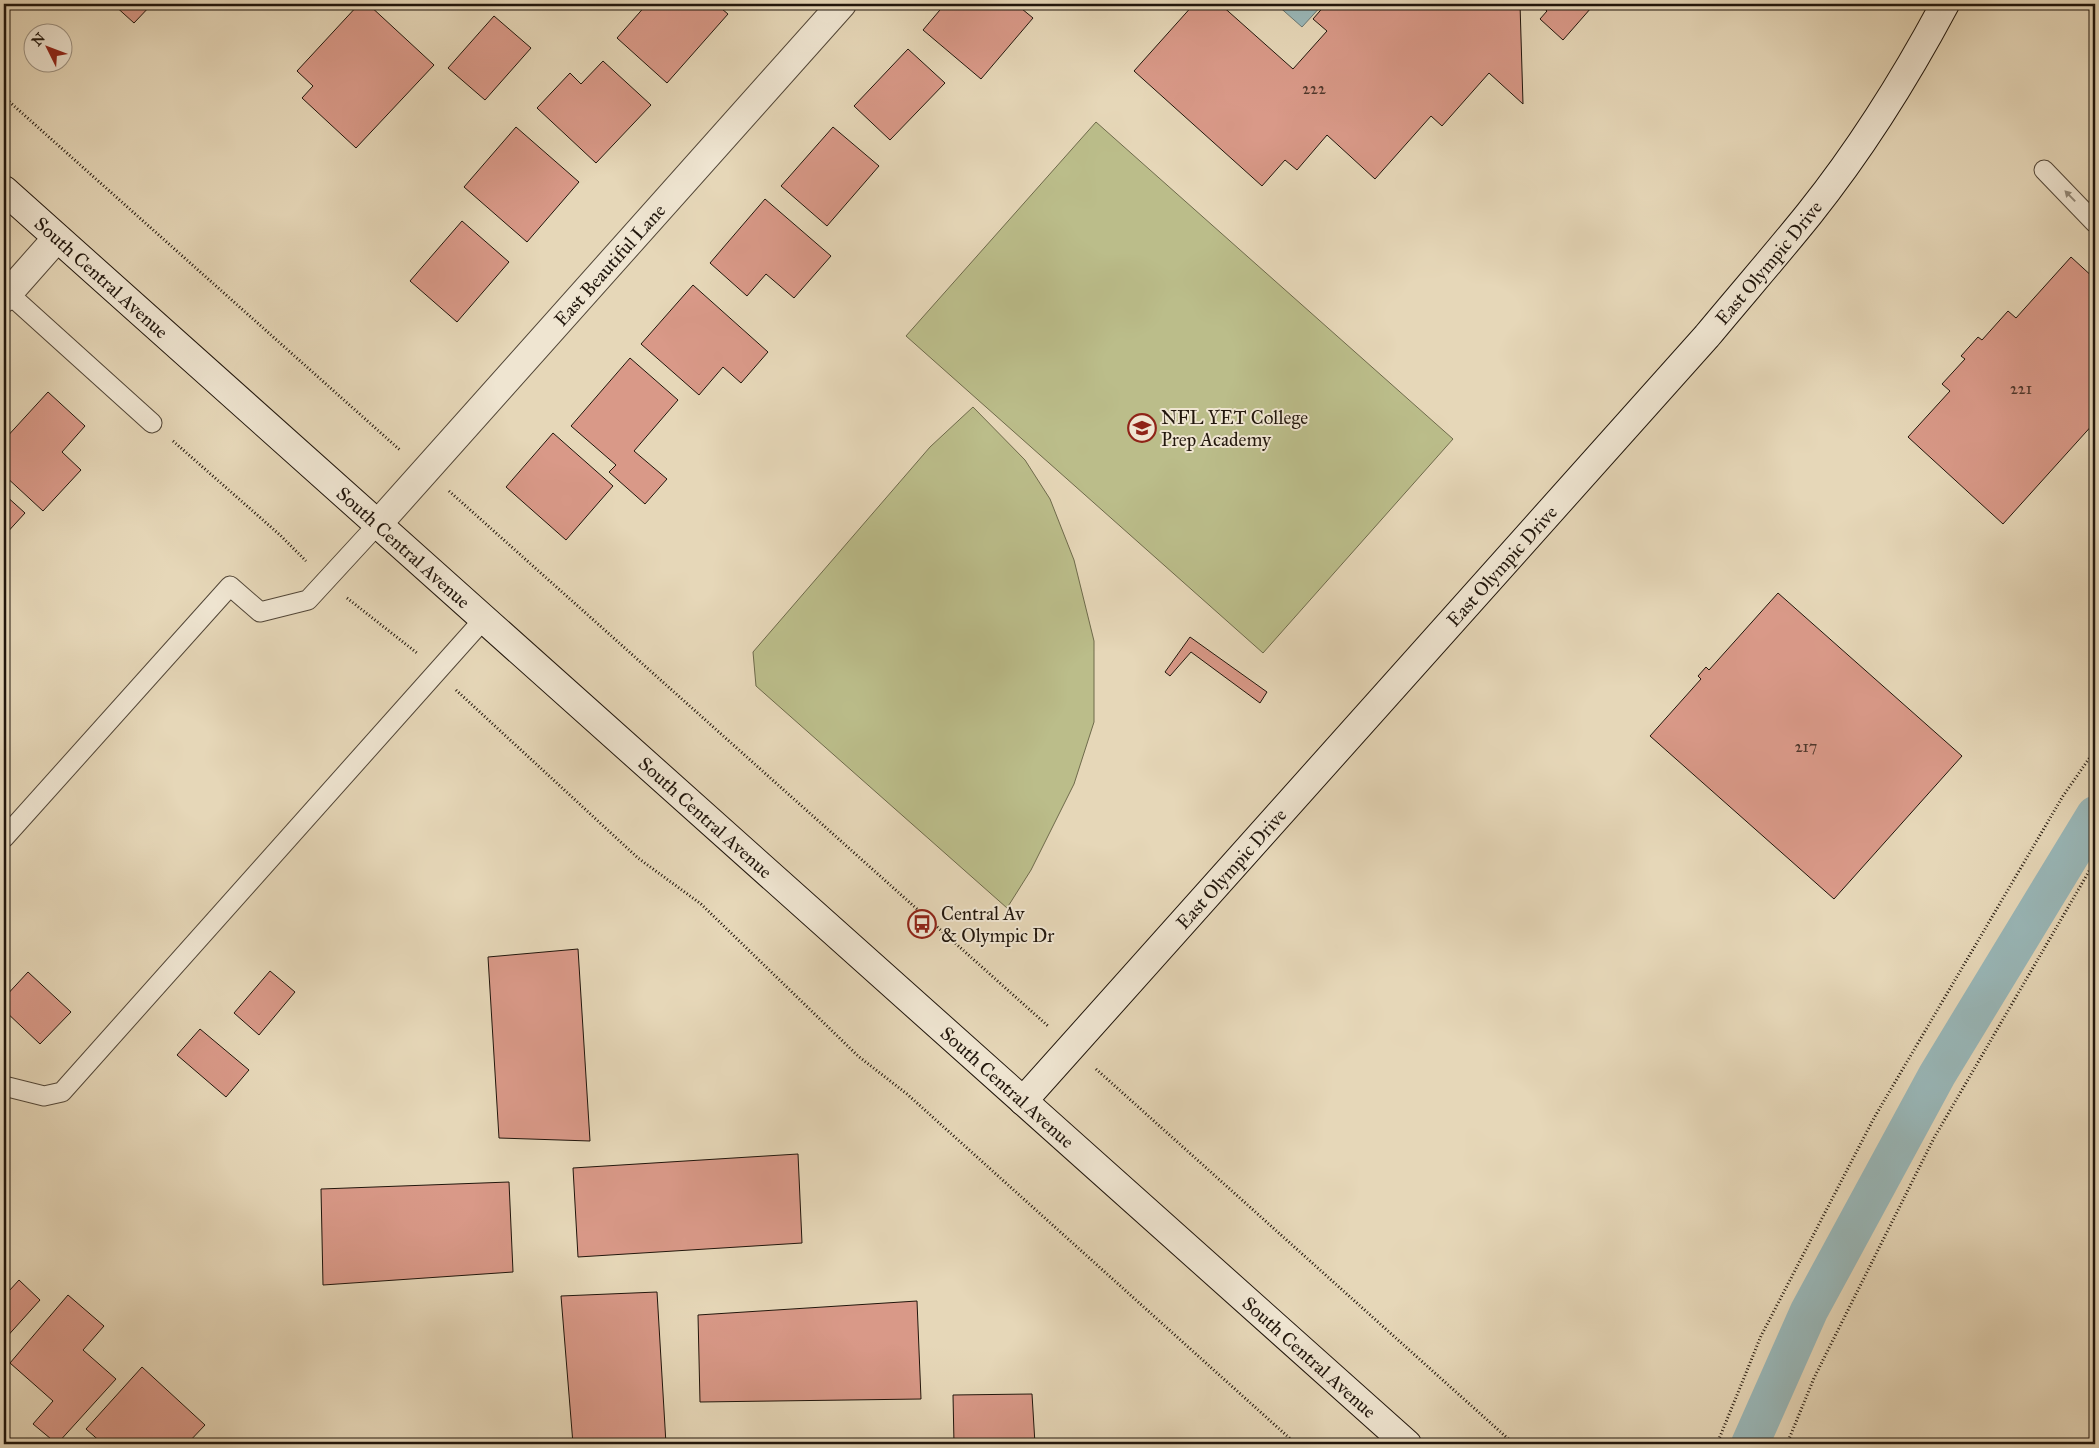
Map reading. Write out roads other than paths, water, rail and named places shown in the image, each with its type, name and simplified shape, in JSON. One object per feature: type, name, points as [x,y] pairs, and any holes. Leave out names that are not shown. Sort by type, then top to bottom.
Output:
[{"type":"street","name":"East Beautiful Lane","points":[[377,525],[842,4]]},
{"type":"street","name":"East Olympic Drive","points":[[1023,1101],[1702,342],[1810,213],[1854,153],[1916,56],[1945,4]]},
{"type":"street","name":"South Central Avenue","points":[[4,190],[1407,1444]]},
{"type":"street","points":[[6,296],[57,238]]},
{"type":"lane","points":[[2044,170],[2095,223]]},
{"type":"lane","points":[[6,296],[152,423]]},
{"type":"lane","points":[[4,838],[230,586],[260,612],[308,600],[377,525]]},
{"type":"lane","points":[[4,1086],[44,1096],[62,1092],[483,620]]},
{"type":"water","points":[[1276,4],[1323,4],[1302,27]]},
{"type":"waterway","points":[[1750,1444],[1809,1311],[1937,1075],[2095,815]]},
{"type":"place","name":"NFL YET College Prep Academy","points":[[1142,428]]},
{"type":"place","name":"Central Av & Olympic Dr","points":[[922,924]]}]
